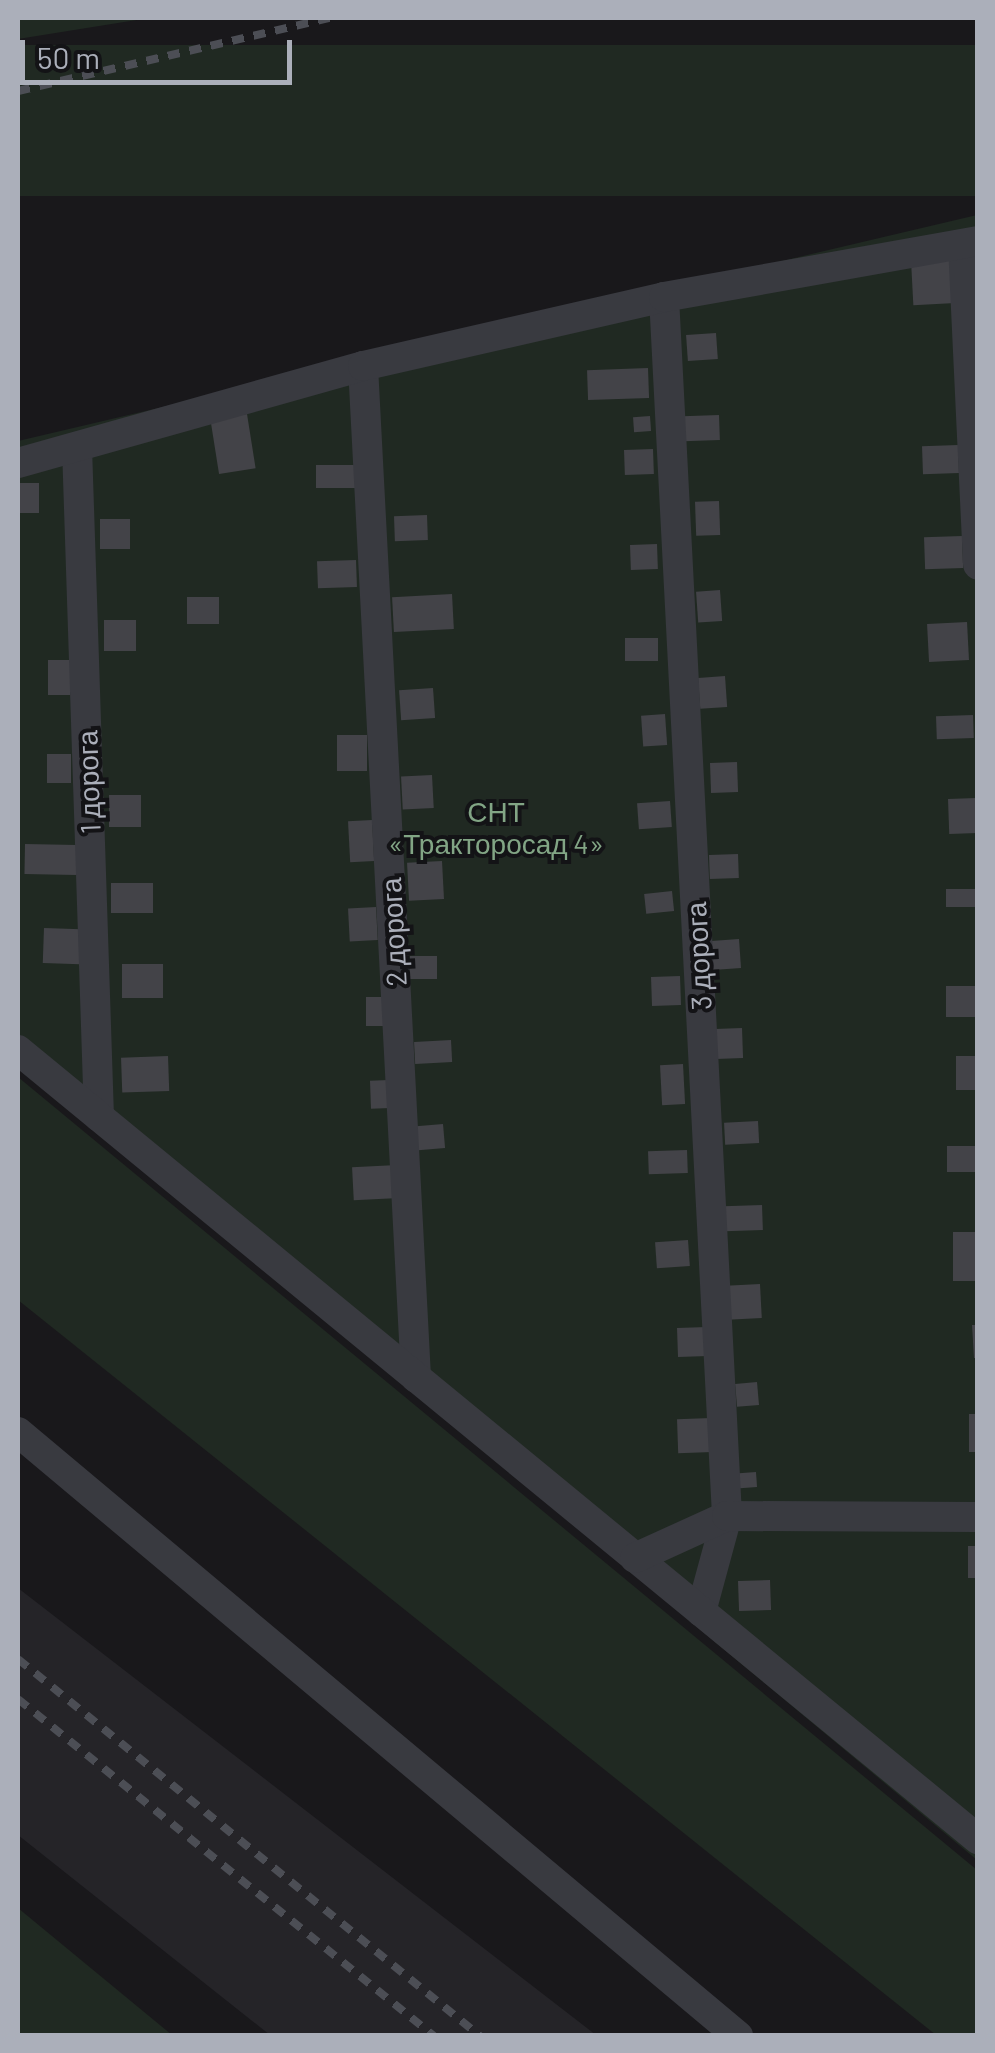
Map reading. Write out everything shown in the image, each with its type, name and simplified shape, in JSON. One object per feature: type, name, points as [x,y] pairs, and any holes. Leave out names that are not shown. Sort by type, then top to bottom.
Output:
[{"type":"street","points":[[18,464],[363,366],[664,297],[970,243],[978,565]]},
{"type":"street","name":"3 дорога","points":[[664,297],[727,1516],[701,1612]]},
{"type":"street","name":"2 дорога","points":[[363,366],[416,1378]]},
{"type":"street","name":"1 дорога","points":[[77,447],[99,1117]]},
{"type":"street","points":[[18,1050],[978,1839]]},
{"type":"street","points":[[18,1432],[738,2036]]},
{"type":"street","points":[[635,1558],[727,1516],[978,1517]]},
{"type":"shaded area","points":[[18,1588],[596,2035],[270,2035],[18,1835]]},
{"type":"green space","points":[[18,18],[149,18],[18,39]]},
{"type":"green space","points":[[18,45],[977,45],[977,196],[18,196]]},
{"type":"green space","name":"СНТ «Тракторосад 4»","points":[[977,215],[977,1860],[18,1062],[18,441]]},
{"type":"green space","points":[[18,1077],[977,1870],[977,2035],[936,2035],[18,1300]]},
{"type":"green space","points":[[18,1908],[172,2035],[18,2035]]},
{"type":"building","points":[[953,259],[955,303],[913,305],[911,261]]},
{"type":"building","points":[[716,333],[718,359],[688,361],[686,335]]},
{"type":"building","points":[[648,368],[649,398],[588,400],[587,370]]},
{"type":"building","points":[[247,414],[256,468],[219,474],[210,420]]},
{"type":"building","points":[[719,415],[720,440],[684,441],[683,416]]},
{"type":"building","points":[[650,416],[651,431],[634,432],[633,417]]},
{"type":"building","points":[[958,445],[959,473],[923,474],[922,446]]},
{"type":"building","points":[[653,449],[654,474],[625,475],[624,450]]},
{"type":"building","points":[[316,465],[355,465],[355,488],[316,488]]},
{"type":"building","points":[[18,483],[39,483],[39,513],[18,513]]},
{"type":"building","points":[[719,501],[720,535],[696,536],[695,502]]},
{"type":"building","points":[[427,515],[428,540],[395,541],[394,516]]},
{"type":"building","points":[[100,519],[130,519],[130,549],[100,549]]},
{"type":"building","points":[[962,536],[963,568],[925,569],[924,537]]},
{"type":"building","points":[[657,544],[658,569],[631,570],[630,545]]},
{"type":"building","points":[[356,560],[357,587],[318,588],[317,561]]},
{"type":"building","points":[[720,590],[722,621],[698,623],[696,592]]},
{"type":"building","points":[[452,594],[454,629],[394,632],[392,597]]},
{"type":"building","points":[[187,597],[219,597],[219,624],[187,624]]},
{"type":"building","points":[[104,620],[136,620],[136,651],[104,651]]},
{"type":"building","points":[[967,622],[969,660],[929,662],[927,624]]},
{"type":"building","points":[[625,638],[658,638],[658,661],[625,661]]},
{"type":"building","points":[[48,660],[70,660],[70,695],[48,695]]},
{"type":"building","points":[[725,676],[727,707],[700,709],[698,678]]},
{"type":"building","points":[[433,688],[435,718],[401,720],[399,690]]},
{"type":"building","points":[[665,714],[667,745],[643,747],[641,716]]},
{"type":"building","points":[[973,715],[974,738],[937,739],[936,716]]},
{"type":"building","points":[[337,735],[367,735],[367,771],[337,771]]},
{"type":"building","points":[[47,754],[71,754],[71,783],[47,783]]},
{"type":"building","points":[[737,762],[738,792],[711,793],[710,763]]},
{"type":"building","points":[[432,775],[434,808],[403,810],[401,777]]},
{"type":"building","points":[[109,795],[141,795],[141,827],[109,827]]},
{"type":"building","points":[[976,798],[977,833],[949,834],[948,799]]},
{"type":"building","points":[[670,801],[672,827],[639,829],[637,803]]},
{"type":"building","points":[[372,820],[374,861],[350,862],[348,821]]},
{"type":"building","points":[[25,844],[77,845],[76,875],[24,874]]},
{"type":"building","points":[[738,854],[739,878],[710,879],[709,855]]},
{"type":"building","points":[[442,861],[444,899],[409,901],[407,863]]},
{"type":"building","points":[[111,883],[153,883],[153,913],[111,913]]},
{"type":"building","points":[[946,889],[978,889],[978,907],[946,907]]},
{"type":"building","points":[[672,891],[674,911],[646,914],[644,894]]},
{"type":"building","points":[[376,907],[378,940],[350,941],[348,908]]},
{"type":"building","points":[[44,928],[81,929],[80,964],[43,963]]},
{"type":"building","points":[[739,939],[741,968],[713,970],[711,941]]},
{"type":"building","points":[[410,956],[437,956],[437,979],[410,979]]},
{"type":"building","points":[[122,964],[163,964],[163,998],[122,998]]},
{"type":"building","points":[[680,976],[681,1005],[652,1006],[651,977]]},
{"type":"building","points":[[946,986],[978,986],[978,1017],[946,1017]]},
{"type":"building","points":[[366,997],[384,997],[384,1026],[366,1026]]},
{"type":"building","points":[[742,1028],[743,1058],[716,1059],[715,1029]]},
{"type":"building","points":[[451,1040],[452,1062],[415,1064],[414,1042]]},
{"type":"building","points":[[168,1056],[169,1091],[122,1093],[121,1058]]},
{"type":"building","points":[[956,1056],[978,1056],[978,1090],[956,1090]]},
{"type":"building","points":[[683,1064],[685,1104],[662,1105],[660,1065]]},
{"type":"building","points":[[389,1080],[390,1108],[371,1109],[370,1081]]},
{"type":"building","points":[[758,1121],[759,1143],[725,1145],[724,1123]]},
{"type":"building","points":[[443,1124],[445,1148],[418,1150],[416,1126]]},
{"type":"building","points":[[947,1146],[978,1146],[978,1172],[947,1172]]},
{"type":"building","points":[[687,1150],[688,1173],[649,1174],[648,1151]]},
{"type":"building","points":[[397,1165],[399,1198],[354,1200],[352,1167]]},
{"type":"building","points":[[762,1205],[763,1230],[725,1231],[724,1206]]},
{"type":"building","points":[[953,1232],[978,1232],[978,1281],[953,1281]]},
{"type":"building","points":[[688,1240],[690,1266],[657,1268],[655,1242]]},
{"type":"building","points":[[760,1284],[762,1318],[728,1320],[726,1286]]},
{"type":"building","points":[[972,1325],[978,1325],[978,1358],[974,1358]]},
{"type":"building","points":[[707,1327],[708,1356],[678,1357],[677,1328]]},
{"type":"building","points":[[757,1382],[759,1405],[737,1407],[735,1384]]},
{"type":"building","points":[[969,1414],[978,1414],[978,1452],[969,1452]]},
{"type":"building","points":[[711,1418],[712,1452],[678,1453],[677,1419]]},
{"type":"building","points":[[756,1472],[757,1487],[740,1488],[739,1473]]},
{"type":"building","points":[[968,1546],[978,1546],[978,1578],[968,1578]]},
{"type":"building","points":[[770,1580],[771,1610],[739,1611],[738,1581]]},
{"type":"railway","points":[[18,91],[330,18]]},
{"type":"railway","points":[[18,1659],[480,2036]]},
{"type":"railway","points":[[18,1699],[434,2036]]}]
